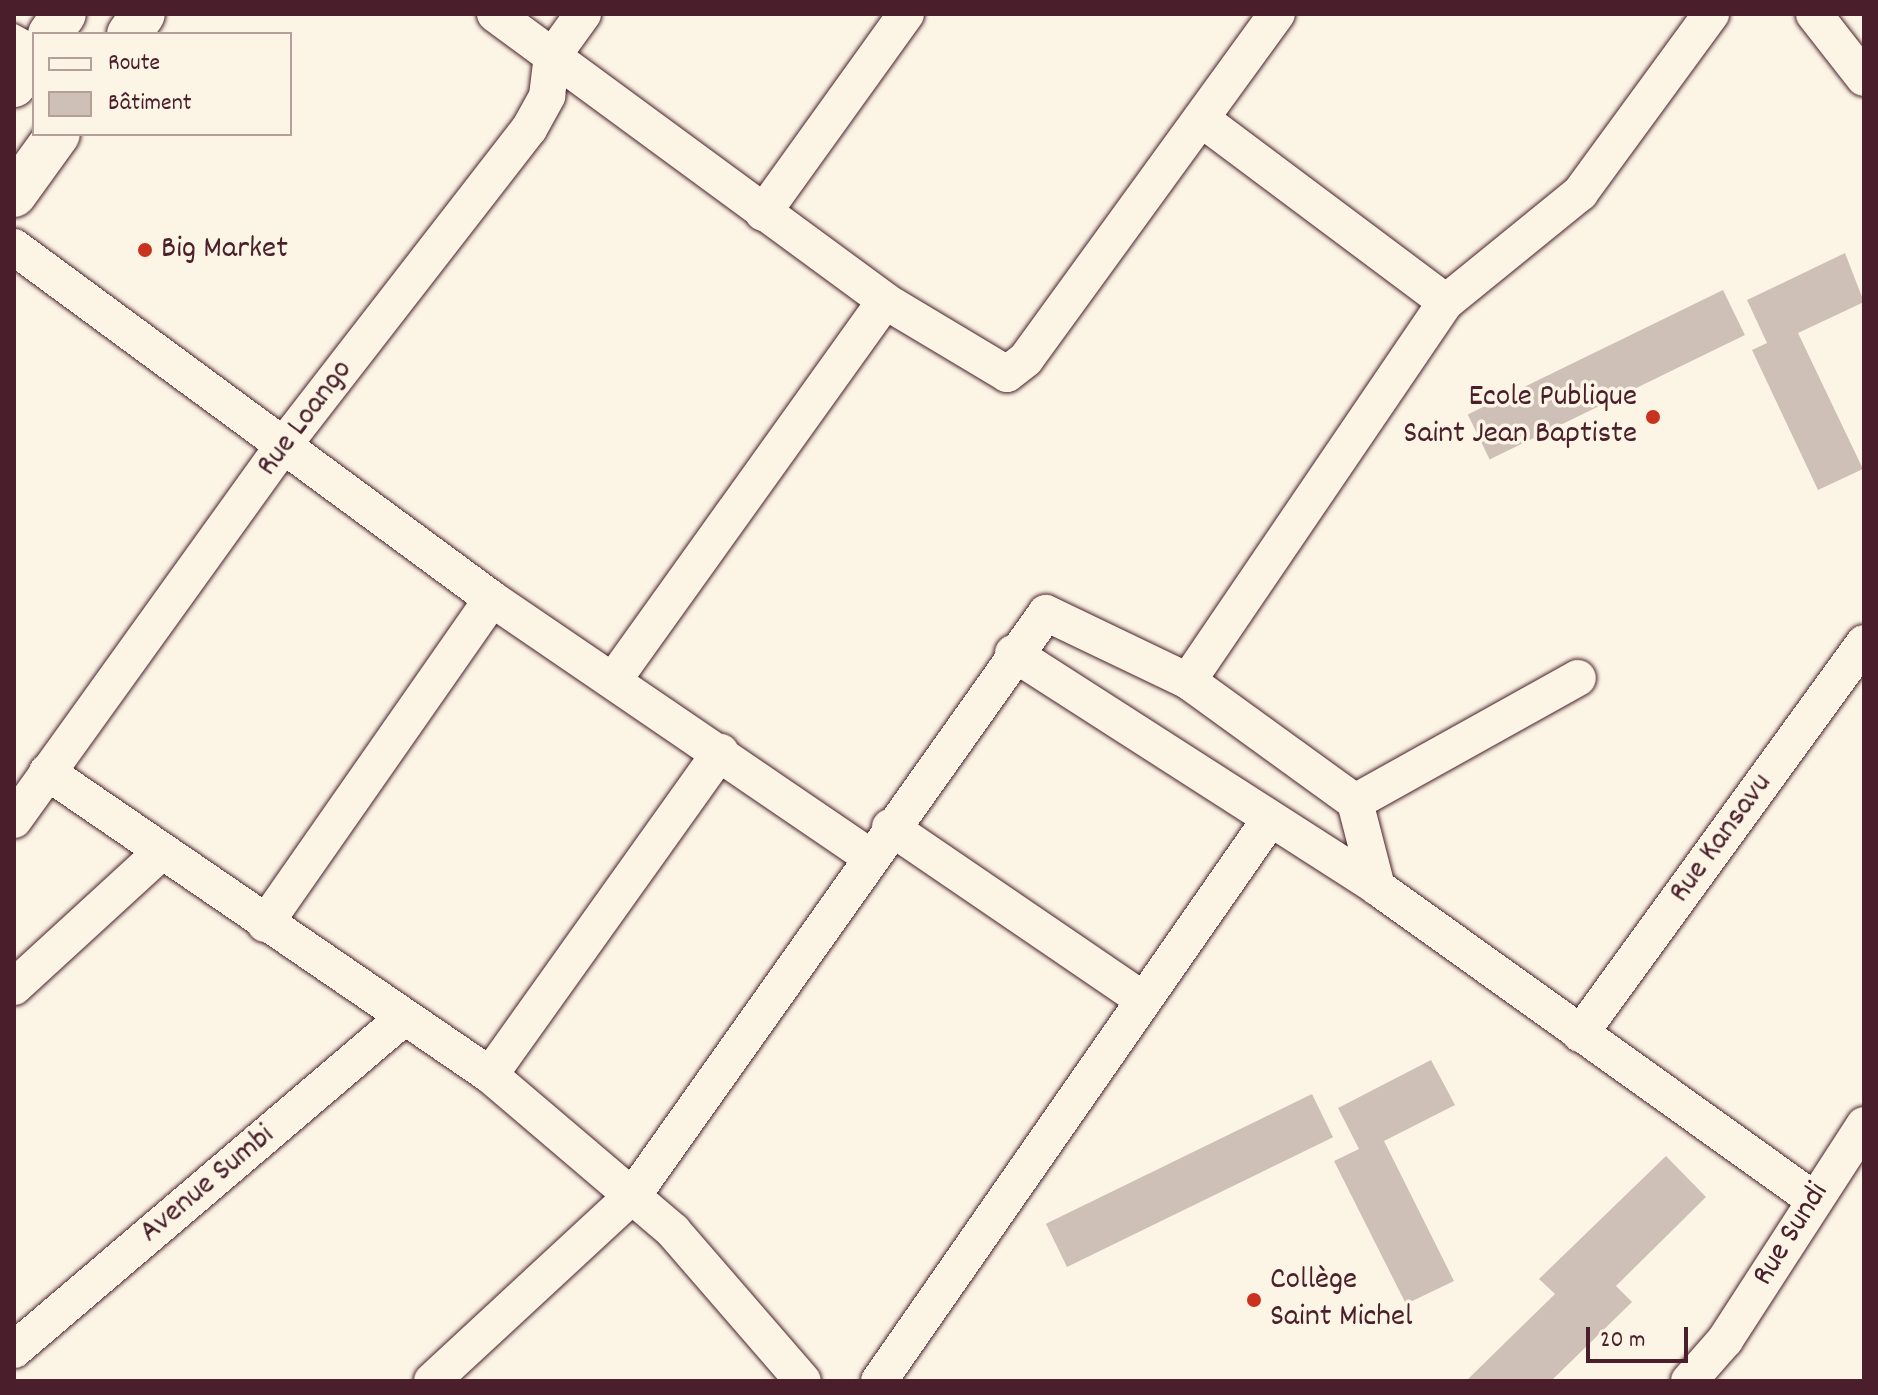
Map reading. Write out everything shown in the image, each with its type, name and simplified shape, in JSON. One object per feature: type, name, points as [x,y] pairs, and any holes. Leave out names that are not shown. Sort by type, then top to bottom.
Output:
[{"type":"main road","points":[[130,32],[143,14]]},
{"type":"main road","points":[[14,85],[32,50]]},
{"type":"main road","points":[[14,195],[57,136]]},
{"type":"street","points":[[495,14],[885,301],[997,370],[1018,369],[1204,121],[1267,18]]},
{"type":"street","name":"Rue Loango","points":[[14,820],[286,442],[529,129],[547,96],[552,57],[583,14]]},
{"type":"street","points":[[763,213],[906,14]]},
{"type":"street","points":[[1188,681],[1446,302],[1580,193],[1711,14]]},
{"type":"street","points":[[1814,14],[1864,78]]},
{"type":"street","points":[[1204,121],[1446,302]]},
{"type":"street","points":[[14,247],[286,442],[492,599],[615,678],[869,856]]},
{"type":"street","points":[[615,678],[885,301]]},
{"type":"street","points":[[265,924],[492,599]]},
{"type":"street","points":[[432,1381],[634,1194],[1038,618],[1057,613],[1188,681],[1355,802],[1377,887]]},
{"type":"street","name":"Rue Kansavu","points":[[1580,1034],[1864,643]]},
{"type":"street","points":[[1013,653],[1131,723],[1268,822],[1377,887],[1813,1199]]},
{"type":"street","points":[[1355,802],[1578,678]]},
{"type":"street","points":[[490,1075],[720,752]]},
{"type":"street","points":[[47,772],[159,854],[401,1020],[490,1075],[634,1194],[710,1270],[803,1381]]},
{"type":"street","points":[[879,1381],[1268,822]]},
{"type":"street","points":[[890,827],[1144,1000]]},
{"type":"street","points":[[14,987],[159,854]]},
{"type":"street","name":"Avenue Sumbi","points":[[14,1350],[401,1020]]},
{"type":"street","name":"Rue Sundi","points":[[1689,1381],[1732,1330],[1813,1199],[1864,1125]]},
{"type":"building","points":[[1845,253],[1864,302],[1798,333],[1863,469],[1818,490],[1752,350],[1767,343],[1747,300]]},
{"type":"building","points":[[1723,290],[1745,335],[1490,459],[1468,414]]},
{"type":"building","points":[[1431,1060],[1455,1105],[1384,1141],[1454,1281],[1406,1304],[1334,1161],[1359,1149],[1338,1108]]},
{"type":"building","points":[[1312,1094],[1333,1137],[1067,1267],[1046,1224]]},
{"type":"building","points":[[1666,1156],[1706,1197],[1616,1286],[1632,1302],[1551,1381],[1466,1381],[1555,1294],[1539,1279]]},
{"type":"place","name":"Big Market","points":[[145,250]]},
{"type":"place","name":"Ecole Publique Saint Jean Baptiste","points":[[1653,417]]},
{"type":"place","name":"Collège Saint Michel","points":[[1254,1300]]}]
